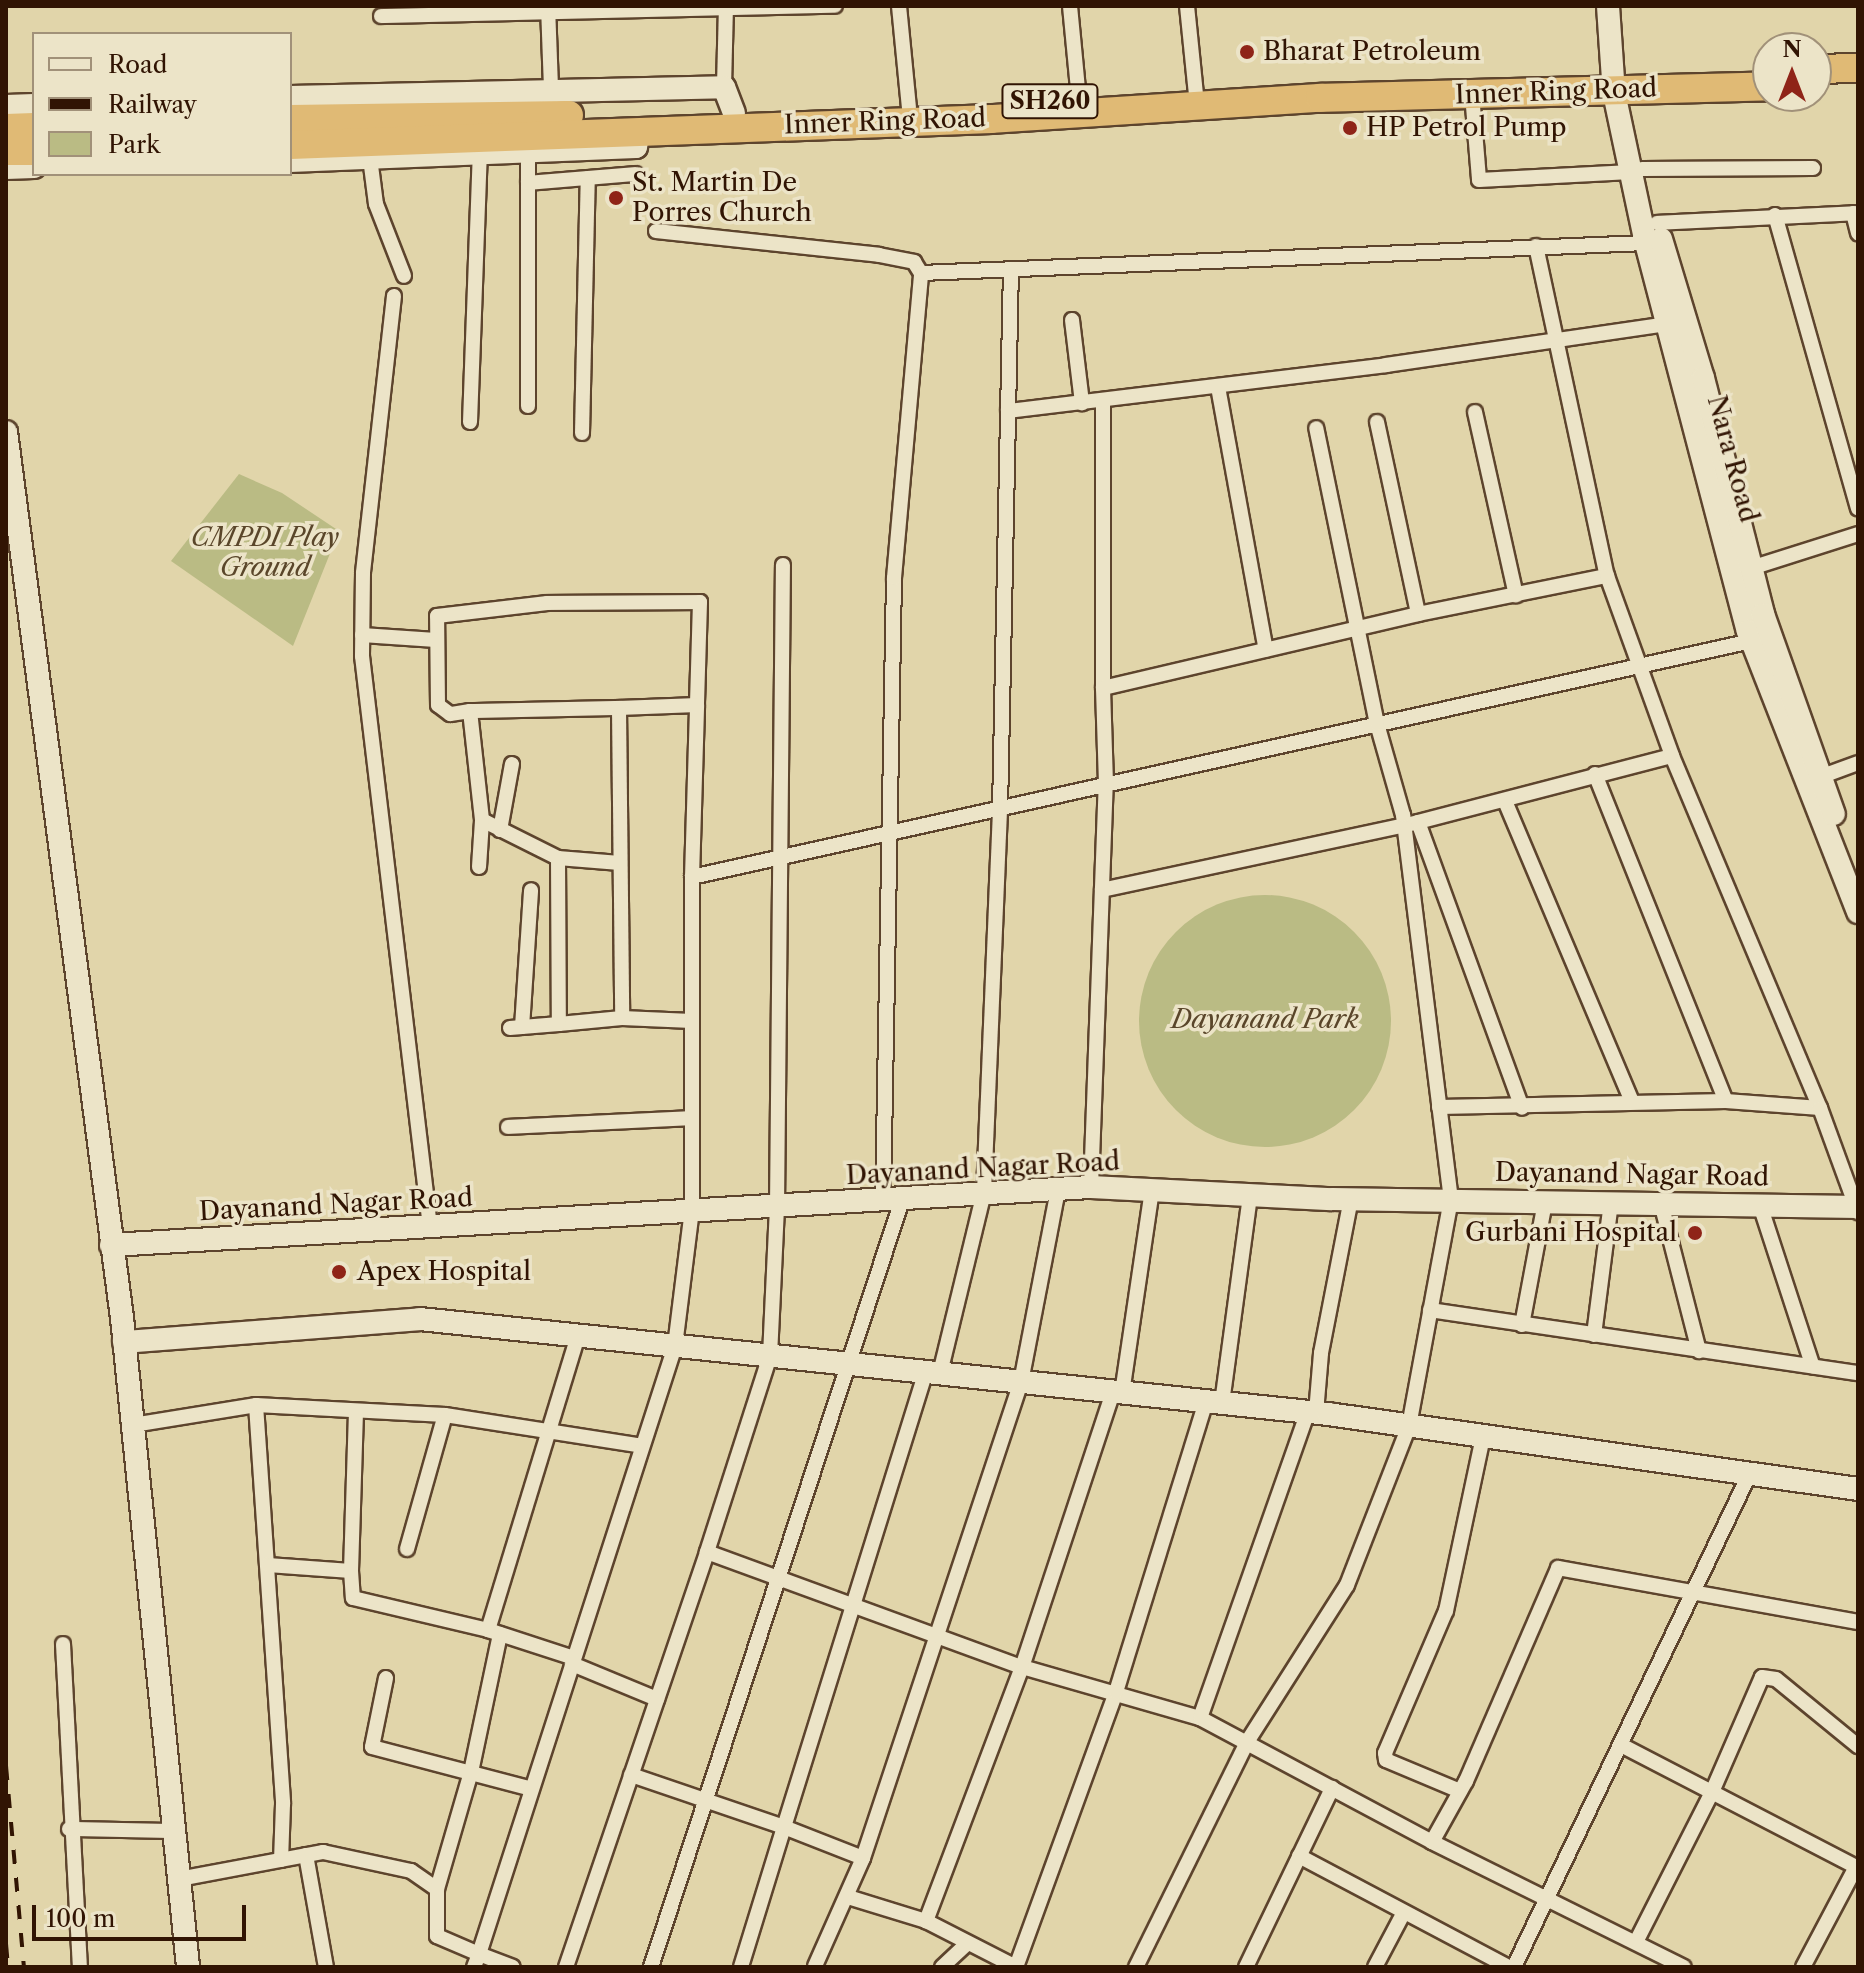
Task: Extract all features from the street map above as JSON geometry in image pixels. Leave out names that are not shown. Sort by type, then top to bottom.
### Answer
[{"type":"highway","points":[[1832,69],[1858,68]]},
{"type":"highway","name":"Inner Ring Road","points":[[292,120],[333,131],[638,138],[1320,98],[1472,94],[1752,72]]},
{"type":"highway","name":"Inner Ring Road","points":[[292,144],[333,131],[729,100],[909,108],[1196,94],[1621,84],[1752,86]]},
{"type":"highway","points":[[1832,85],[1858,85]]},
{"type":"highway","points":[[6,128],[32,127]]},
{"type":"highway","points":[[6,151],[32,151]]},
{"type":"street","points":[[381,16],[548,9],[835,6]]},
{"type":"street","points":[[899,6],[909,108]]},
{"type":"street","points":[[1070,6],[1079,100]]},
{"type":"street","points":[[1187,6],[1196,94]]},
{"type":"street","name":"Nara Road","points":[[1608,6],[1636,171],[1652,233],[1751,568],[1820,777],[1858,873]]},
{"type":"street","name":"Nara Road","points":[[1620,6],[1621,84]]},
{"type":"street","points":[[292,97],[551,89],[729,100],[726,8]]},
{"type":"street","points":[[548,9],[551,89]]},
{"type":"street","points":[[1472,94],[1479,180],[1636,171],[1813,168]]},
{"type":"street","points":[[6,106],[32,105]]},
{"type":"street","points":[[292,161],[528,153],[638,138],[636,178],[528,183]]},
{"type":"street","points":[[528,153],[528,406]]},
{"type":"street","points":[[470,422],[480,155]]},
{"type":"street","points":[[370,158],[376,204],[404,276]]},
{"type":"street","points":[[6,168],[32,167]]},
{"type":"street","points":[[582,433],[588,178]]},
{"type":"street","points":[[921,273],[1536,246],[1775,215],[1855,213],[1858,233]]},
{"type":"street","points":[[1775,215],[1858,509]]},
{"type":"street","points":[[651,1967],[846,1365],[892,1201],[890,834],[894,578],[921,273],[914,262],[879,255],[656,231]]},
{"type":"street","name":"Nara Road","points":[[1652,233],[1668,324],[1751,641],[1858,912]]},
{"type":"street","points":[[1536,246],[1607,576],[1672,756],[1820,1108],[1857,1209]]},
{"type":"street","points":[[741,1967],[855,1606],[933,1373],[984,1192],[1000,810],[1011,269]]},
{"type":"street","points":[[394,296],[363,573],[362,635],[430,1227]]},
{"type":"street","points":[[1072,320],[1082,403]]},
{"type":"street","points":[[1008,411],[1218,387],[1668,324]]},
{"type":"street","points":[[1218,387],[1266,650]]},
{"type":"street","points":[[1091,1187],[1106,784],[1103,400]]},
{"type":"street","points":[[1475,412],[1516,595]]},
{"type":"street","points":[[1377,422],[1418,614]]},
{"type":"street","points":[[1316,428],[1377,724],[1411,824],[1522,1108]]},
{"type":"street","points":[[6,432],[124,1342],[188,1967]]},
{"type":"street","points":[[1751,568],[1856,540]]},
{"type":"street","points":[[566,1967],[770,1356],[777,1208],[783,565]]},
{"type":"street","points":[[1103,688],[1418,614],[1607,576]]},
{"type":"street","points":[[476,1960],[675,1346],[691,1213],[692,877],[700,602],[547,603],[441,612],[425,639],[438,705],[450,714],[697,705]]},
{"type":"street","points":[[362,635],[425,639]]},
{"type":"street","points":[[692,877],[1000,810],[1637,663],[1751,641]]},
{"type":"street","points":[[619,708],[622,1018]]},
{"type":"street","points":[[470,711],[482,820],[479,867]]},
{"type":"street","points":[[1102,890],[1411,824],[1672,756]]},
{"type":"street","points":[[1820,777],[1858,763]]},
{"type":"street","points":[[500,830],[512,764]]},
{"type":"street","points":[[1595,774],[1726,1101]]},
{"type":"street","points":[[1505,801],[1632,1101]]},
{"type":"street","points":[[482,820],[558,858],[620,863]]},
{"type":"street","points":[[1136,1967],[1247,1742],[1347,1585],[1409,1426],[1451,1200],[1411,824]]},
{"type":"street","points":[[558,858],[559,1024]]},
{"type":"street","points":[[531,890],[516,1028],[622,1018],[692,1021]]},
{"type":"street","points":[[1439,1107],[1522,1108],[1632,1101],[1726,1101],[1820,1108]]},
{"type":"street","points":[[508,1127],[692,1118]]},
{"type":"street","name":"Dayanand Nagar Road","points":[[111,1245],[777,1208],[1091,1187],[1351,1199],[1857,1209]]},
{"type":"street","points":[[815,1966],[863,1858],[934,1635],[1021,1382],[1058,1189]]},
{"type":"street","points":[[926,1921],[1022,1667],[1118,1392],[1152,1190]]},
{"type":"street","points":[[848,1897],[926,1921],[968,1943],[988,1961],[1016,1967],[1116,1692],[1214,1402],[1250,1195]]},
{"type":"street","points":[[1200,1718],[1312,1412],[1351,1199]]},
{"type":"street","points":[[1522,1325],[1545,1202]]},
{"type":"street","points":[[1594,1335],[1611,1203]]},
{"type":"street","points":[[1661,1203],[1699,1351]]},
{"type":"street","points":[[1760,1205],[1813,1367]]},
{"type":"street","points":[[1430,1310],[1858,1373]]},
{"type":"street","points":[[124,1342],[420,1319],[1312,1412],[1858,1489]]},
{"type":"street","points":[[513,1967],[476,1960],[437,1936],[437,1889],[471,1772],[494,1632],[549,1428],[578,1335]]},
{"type":"street","points":[[133,1425],[256,1405],[445,1415],[549,1428],[642,1446]]},
{"type":"street","points":[[256,1405],[283,1804],[281,1860]]},
{"type":"street","points":[[356,1411],[351,1571],[353,1598],[494,1632],[573,1661],[657,1699]]},
{"type":"street","points":[[407,1549],[445,1415]]},
{"type":"street","points":[[1460,1791],[1386,1760],[1385,1753],[1446,1611],[1483,1437]]},
{"type":"street","points":[[1299,1856],[1511,1967],[1749,1475]]},
{"type":"street","points":[[707,1552],[1022,1667],[1200,1718],[1432,1842],[1548,1896],[1684,1967]]},
{"type":"street","points":[[268,1565],[351,1571]]},
{"type":"street","points":[[1432,1842],[1460,1791],[1554,1571],[1563,1568],[1858,1622]]},
{"type":"street","points":[[63,1644],[69,1829],[80,1967]]},
{"type":"street","points":[[1636,1942],[1712,1792],[1762,1677],[1776,1679],[1858,1746]]},
{"type":"street","points":[[386,1678],[372,1747],[532,1789]]},
{"type":"street","points":[[1621,1745],[1857,1867],[1803,1967]]},
{"type":"street","points":[[631,1775],[784,1827],[863,1858]]},
{"type":"street","points":[[1246,1967],[1332,1788]]},
{"type":"street","points":[[69,1829],[175,1831]]},
{"type":"street","points":[[179,1879],[323,1852],[411,1871],[437,1889]]},
{"type":"street","points":[[306,1855],[326,1967]]},
{"type":"street","points":[[1375,1967],[1404,1912]]},
{"type":"street","points":[[942,1967],[968,1943]]},
{"type":"green space","name":"CMPDI Play Ground","points":[[239,474],[282,493],[339,531],[293,646],[171,561]]},
{"type":"green space","name":"Dayanand Park","points":[[1253,895],[1277,895],[1313,904],[1335,916],[1354,932],[1370,951],[1382,973],[1389,996],[1389,1046],[1382,1069],[1370,1091],[1354,1110],[1335,1126],[1313,1138],[1277,1147],[1253,1147],[1217,1138],[1195,1126],[1168,1101],[1144,1058],[1139,1033],[1139,1009],[1148,973],[1160,951],[1185,924],[1228,900]]},
{"type":"railway","points":[[6,1766],[24,1967]]},
{"type":"railway","points":[[6,1944],[8,1967]]},
{"type":"place","name":"Bharat Petroleum","points":[[1247,52]]},
{"type":"place","name":"HP Petrol Pump","points":[[1350,128]]},
{"type":"place","name":"St. Martin De Porres Church","points":[[616,198]]},
{"type":"place","name":"Gurbani Hospital","points":[[1695,1233]]},
{"type":"place","name":"Apex Hospital","points":[[339,1272]]}]
